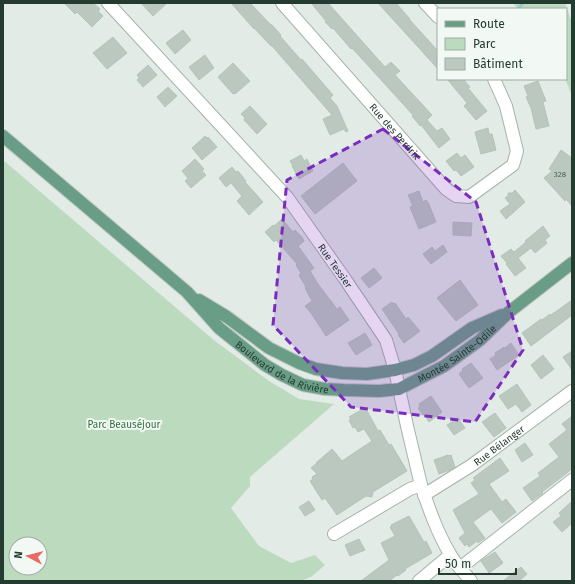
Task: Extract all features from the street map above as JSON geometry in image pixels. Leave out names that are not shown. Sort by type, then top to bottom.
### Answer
[{"type":"main road","name":"Boulevard de la Rivière","points":[[3,136],[187,292],[219,328],[265,365],[303,385],[325,389],[379,391],[399,389]]},
{"type":"main road","name":"Montée Sainte-Odile","points":[[399,389],[444,366],[480,340],[509,312],[572,263]]},
{"type":"main road","name":"Boulevard de la Rivière","points":[[187,292],[227,317],[270,348],[298,363],[316,369],[342,374],[367,374],[395,370]]},
{"type":"main road","name":"Montée Sainte-Odile","points":[[395,370],[414,365],[432,356],[472,328],[509,312]]},
{"type":"street","name":"Rue Tessier","points":[[108,3],[287,197],[386,340],[395,370],[422,490],[436,526],[450,555],[471,581]]},
{"type":"street","name":"Rue des Perdrix","points":[[282,3],[446,189],[456,196],[470,197],[513,166],[517,152],[506,106],[494,80]]},
{"type":"street","points":[[425,3],[437,16]]},
{"type":"street","name":"Rue Bélanger","points":[[334,534],[410,489],[422,490],[472,465],[572,391]]},
{"type":"street","points":[[460,568],[572,480]]},
{"type":"street","points":[[419,581],[450,555]]},
{"type":"highlighted area","points":[[383,129],[476,202],[523,350],[475,422],[351,407],[273,325],[287,180]]},
{"type":"green space","points":[[513,3],[565,3],[567,8],[517,8]]},
{"type":"green space","points":[[567,8],[572,22],[572,95],[565,80],[567,80]]},
{"type":"green space","name":"Parc Beauséjour","points":[[3,160],[215,341],[269,381],[299,399],[334,404],[250,477],[250,486],[231,508],[259,546],[291,563],[315,555],[325,565],[311,577],[300,581],[3,581]]},
{"type":"building","points":[[64,3],[93,3],[100,9],[98,11],[103,16],[92,27],[77,12],[75,14]]},
{"type":"building","points":[[141,3],[167,3],[153,16]]},
{"type":"building","points":[[231,3],[250,3],[272,25],[333,95],[330,98],[337,106],[348,131],[346,132],[344,129],[330,135],[323,119],[332,115],[272,46],[254,29]]},
{"type":"building","points":[[311,3],[328,3],[385,67],[391,62],[400,71],[395,75],[432,115],[427,120],[437,131],[442,128],[450,139],[439,148],[412,116],[413,115],[352,48],[351,49],[333,28],[332,29],[325,22],[326,21]]},
{"type":"building","points":[[378,3],[396,3],[437,50],[437,68]]},
{"type":"building","points":[[183,30],[191,40],[175,54],[166,43]]},
{"type":"building","points":[[113,37],[127,53],[107,69],[93,53]]},
{"type":"building","points":[[205,55],[214,68],[199,80],[189,67]]},
{"type":"building","points":[[233,63],[250,81],[235,94],[233,94],[218,77]]},
{"type":"building","points":[[148,65],[157,75],[143,87],[137,80],[139,78],[137,75]]},
{"type":"building","points":[[448,80],[464,80],[470,87],[468,88],[487,111],[476,120],[464,106],[467,103]]},
{"type":"building","points":[[538,81],[546,101],[543,102],[549,126],[536,129],[524,86]]},
{"type":"building","points":[[168,87],[177,96],[165,107],[157,97]]},
{"type":"building","points":[[250,106],[267,124],[257,134],[244,120],[245,118],[241,114]]},
{"type":"building","points":[[488,128],[489,134],[492,134],[496,150],[481,154],[475,132]]},
{"type":"building","points":[[205,136],[207,138],[208,137],[217,147],[202,160],[192,148]]},
{"type":"building","points":[[561,150],[572,158],[572,206],[566,199],[565,201],[544,178],[552,171],[549,169]]},
{"type":"building","points":[[457,153],[461,158],[465,155],[474,167],[461,176],[456,170],[454,171],[446,161]]},
{"type":"building","points":[[301,155],[304,161],[307,159],[313,171],[299,179],[290,161]]},
{"type":"building","points":[[195,159],[204,169],[202,171],[206,175],[191,188],[185,181],[188,178],[182,171]]},
{"type":"building","points":[[343,163],[357,181],[315,214],[301,196]]},
{"type":"building","points":[[232,167],[236,172],[238,171],[246,181],[245,182],[263,202],[249,215],[237,201],[242,196],[231,183],[226,187],[219,178]]},
{"type":"building","points":[[515,190],[525,202],[506,219],[500,211],[510,204],[505,198],[508,196],[508,193],[512,193]]},
{"type":"building","points":[[419,191],[423,202],[426,200],[428,202],[436,222],[419,229],[410,207],[413,206],[408,195]]},
{"type":"building","points":[[282,219],[293,232],[295,230],[302,237],[304,241],[298,246],[314,268],[310,271],[337,309],[340,307],[349,320],[326,336],[305,306],[312,301],[299,275],[301,273],[296,265],[297,264],[276,240],[274,242],[265,232]]},
{"type":"building","points":[[453,222],[472,223],[471,236],[453,235]]},
{"type":"building","points":[[543,226],[550,236],[545,240],[547,243],[535,253],[531,248],[518,258],[526,268],[515,276],[501,256],[511,249],[514,252]]},
{"type":"building","points":[[443,245],[447,252],[431,264],[423,254],[432,247],[435,251]]},
{"type":"building","points":[[374,268],[382,278],[369,288],[361,278]]},
{"type":"building","points":[[460,280],[478,305],[456,321],[437,298]]},
{"type":"building","points":[[572,300],[572,315],[531,346],[522,333],[541,319],[542,320],[550,314],[551,315]]},
{"type":"building","points":[[392,302],[394,304],[395,303],[406,319],[408,317],[420,331],[404,343],[382,309]]},
{"type":"building","points":[[365,333],[372,345],[356,355],[348,343]]},
{"type":"building","points":[[511,343],[519,355],[497,370],[490,359],[496,355],[495,353]]},
{"type":"building","points":[[572,351],[572,370],[563,357]]},
{"type":"building","points":[[543,355],[554,369],[541,379],[531,365]]},
{"type":"building","points":[[471,363],[483,378],[469,388],[459,374],[463,370],[462,369]]},
{"type":"building","points":[[517,384],[531,405],[522,412],[516,404],[508,409],[499,396]]},
{"type":"building","points":[[431,396],[442,412],[429,422],[418,408],[420,407],[419,404]]},
{"type":"building","points":[[363,409],[366,409],[378,431],[380,430],[389,445],[391,444],[407,471],[373,492],[372,497],[366,496],[337,515],[325,498],[322,500],[310,481],[313,479],[312,477],[317,474],[311,468],[332,449],[342,461],[372,441],[364,429],[358,432],[355,427],[353,428],[349,420],[351,419],[349,417]]},
{"type":"building","points":[[495,413],[506,428],[494,437],[482,422]]},
{"type":"building","points":[[572,416],[572,469],[532,501],[523,488],[540,476],[538,473],[559,457],[549,444],[567,430],[562,424]]},
{"type":"building","points":[[458,418],[465,428],[454,435],[447,425]]},
{"type":"building","points":[[525,443],[533,455],[522,462],[515,450]]},
{"type":"building","points":[[451,455],[455,467],[439,474],[434,460]]},
{"type":"building","points":[[500,458],[509,471],[489,484],[502,502],[506,499],[516,512],[502,523],[491,509],[473,522],[485,538],[478,543],[477,541],[469,547],[467,544],[465,546],[459,538],[465,533],[453,510],[479,494],[471,483],[475,480],[473,478]]},
{"type":"building","points":[[309,501],[315,510],[305,516],[299,507]]},
{"type":"building","points":[[572,501],[572,523],[562,532],[553,522],[561,516],[559,513]]},
{"type":"building","points":[[409,516],[424,542],[426,541],[432,553],[405,569],[406,570],[389,581],[361,581],[389,560],[381,543],[395,536],[390,527],[392,526],[391,525]]},
{"type":"building","points":[[359,539],[365,550],[350,556],[345,545]]},
{"type":"building","points":[[495,552],[503,563],[489,573],[481,561]]},
{"type":"building","points":[[521,567],[527,574],[519,581],[503,581]]},
{"type":"waterway","points":[[519,8],[523,3]]}]
